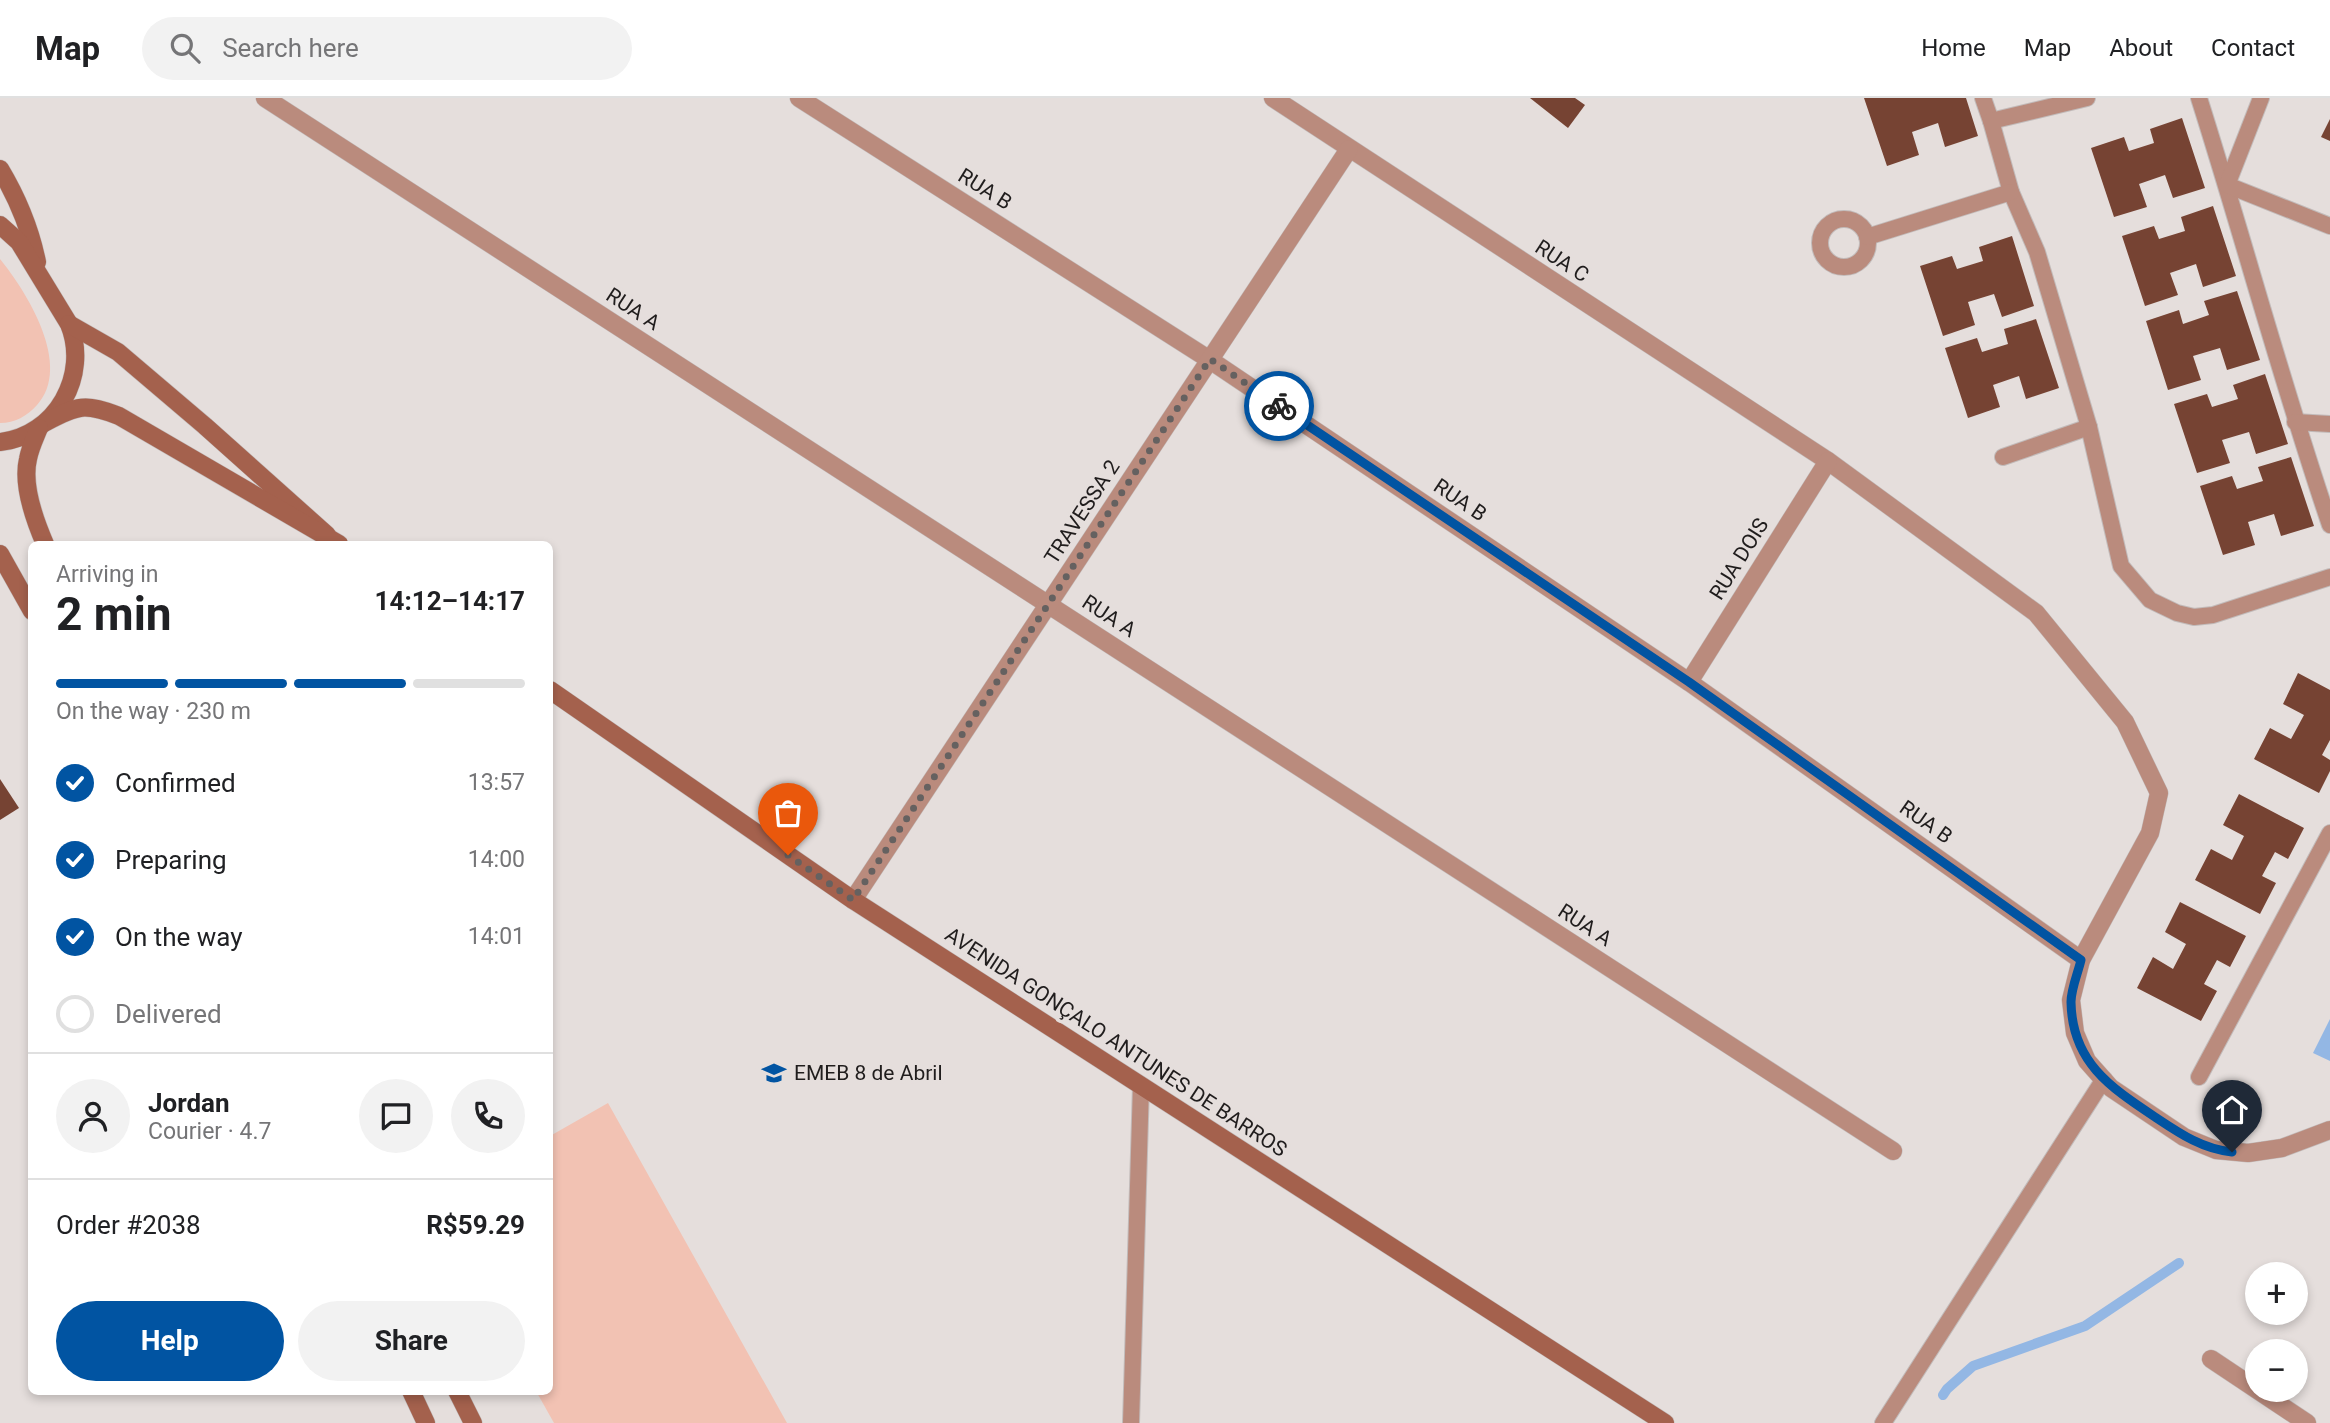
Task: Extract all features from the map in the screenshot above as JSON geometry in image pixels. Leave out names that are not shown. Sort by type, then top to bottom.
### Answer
[{"type":"main road","points":[[0,169],[31,234],[40,276]]},
{"type":"main road","points":[[0,225],[19,242],[69,324],[75,350],[73,377],[63,401],[42,425],[27,462],[30,498],[43,541]]},
{"type":"main road","points":[[69,324],[118,352],[333,540]]},
{"type":"main road","points":[[0,442],[15,439],[68,410],[90,406],[119,416],[333,540]]},
{"type":"main road","points":[[0,554],[28,604]]},
{"type":"main road","name":"AVENIDA GONÇALO ANTUNES DE BARROS","points":[[553,692],[853,900],[1665,1423]]},
{"type":"main road","points":[[413,1395],[426,1423]]},
{"type":"main road","points":[[459,1395],[473,1423]]},
{"type":"street","name":"RUA A","points":[[265,98],[1893,1151]]},
{"type":"street","name":"RUA B","points":[[799,98],[1210,359],[1689,682],[2081,960]]},
{"type":"street","name":"RUA C","points":[[1273,98],[1828,461],[2036,613],[2125,722],[2159,793],[2150,832],[2081,960],[2071,1000],[2075,1033],[2087,1061],[2111,1088],[2184,1137],[2216,1150],[2248,1153],[2283,1148],[2330,1130]]},
{"type":"street","name":"TRAVESSA 2","points":[[853,900],[1349,149]]},
{"type":"street","name":"RUA DOIS","points":[[1689,682],[1828,461]]},
{"type":"street","points":[[2211,1360],[2307,1423]]},
{"type":"lane","points":[[1983,98],[2011,192],[2037,252],[2089,427],[2121,566],[2150,600],[2177,613],[2194,617],[2213,615],[2330,577]]},
{"type":"lane","points":[[1991,121],[2087,98]]},
{"type":"lane","points":[[2199,98],[2227,185],[2295,422],[2330,524]]},
{"type":"lane","points":[[2227,185],[2261,98]]},
{"type":"lane","points":[[2227,185],[2330,226]]},
{"type":"lane","points":[[1867,237],[2011,192]]},
{"type":"lane","points":[[2295,422],[2330,424]]},
{"type":"lane","points":[[2003,457],[2089,427]]},
{"type":"lane","points":[[2199,1077],[2330,833]]},
{"type":"lane","points":[[1883,1423],[2104,1079]]},
{"type":"lane","points":[[1131,1423],[1141,1084]]},
{"type":"shaded area","points":[[0,259],[33,309],[48,350],[50,370],[47,389],[37,405],[20,418],[0,423]]},
{"type":"shaded area","points":[[608,1103],[787,1423],[554,1423],[538,1395],[553,1395],[553,1134]]},
{"type":"water","points":[[2330,1019],[2330,1061],[2313,1053]]},
{"type":"building","points":[[1530,98],[1575,98],[1585,105],[1568,128]]},
{"type":"building","points":[[1864,98],[1966,98],[1978,136],[1945,147],[1938,123],[1912,132],[1919,155],[1887,166]]},
{"type":"building","points":[[2182,118],[2205,188],[2173,198],[2165,175],[2139,184],[2147,207],[2114,217],[2091,148],[2124,137],[2129,151],[2154,143],[2150,129]]},
{"type":"building","points":[[2330,119],[2330,141],[2321,137]]},
{"type":"building","points":[[2213,206],[2236,276],[2203,287],[2196,264],[2170,273],[2178,295],[2145,306],[2122,236],[2154,226],[2159,239],[2185,231],[2181,217]]},
{"type":"building","points":[[2012,236],[2034,306],[2002,317],[1994,294],[1968,302],[1975,325],[1943,336],[1920,266],[1952,256],[1957,269],[1983,261],[1979,247]]},
{"type":"building","points":[[2237,291],[2260,360],[2227,370],[2220,348],[2193,356],[2201,380],[2168,390],[2146,321],[2179,310],[2183,324],[2209,315],[2204,301]]},
{"type":"building","points":[[2036,319],[2059,388],[2026,399],[2019,376],[1993,385],[2000,407],[1968,418],[1945,348],[1977,338],[1982,352],[2008,344],[2004,329]]},
{"type":"building","points":[[2265,374],[2288,444],[2256,454],[2249,432],[2222,440],[2230,463],[2197,473],[2174,404],[2207,394],[2212,407],[2238,399],[2233,385]]},
{"type":"building","points":[[2291,457],[2314,526],[2281,536],[2274,514],[2248,522],[2255,545],[2223,555],[2200,486],[2232,476],[2237,489],[2263,481],[2258,467]]},
{"type":"building","points":[[2298,673],[2330,690],[2330,740],[2322,755],[2330,760],[2330,771],[2319,793],[2254,759],[2270,728],[2291,739],[2304,715],[2283,704]]},
{"type":"building","points":[[0,779],[19,808],[0,820]]},
{"type":"building","points":[[2239,794],[2304,828],[2288,859],[2275,852],[2262,876],[2276,883],[2260,914],[2195,880],[2211,849],[2232,860],[2244,836],[2223,825]]},
{"type":"building","points":[[2180,902],[2246,936],[2230,967],[2217,960],[2204,984],[2217,991],[2201,1021],[2137,988],[2153,957],[2173,969],[2186,944],[2165,932]]},
{"type":"waterway","points":[[1943,1395],[1973,1366],[2085,1326],[2179,1263]]},
{"type":"way so far","points":[[788,855],[853,900],[1210,359],[1279,406]]},
{"type":"place","name":"EMEB 8 de Abril","points":[[774,1073]]},
{"type":"route","points":[[1279,406],[1689,682],[2081,960],[2071,1000],[2075,1033],[2087,1061],[2111,1088],[2184,1137],[2216,1150],[2232,1152]]}]
